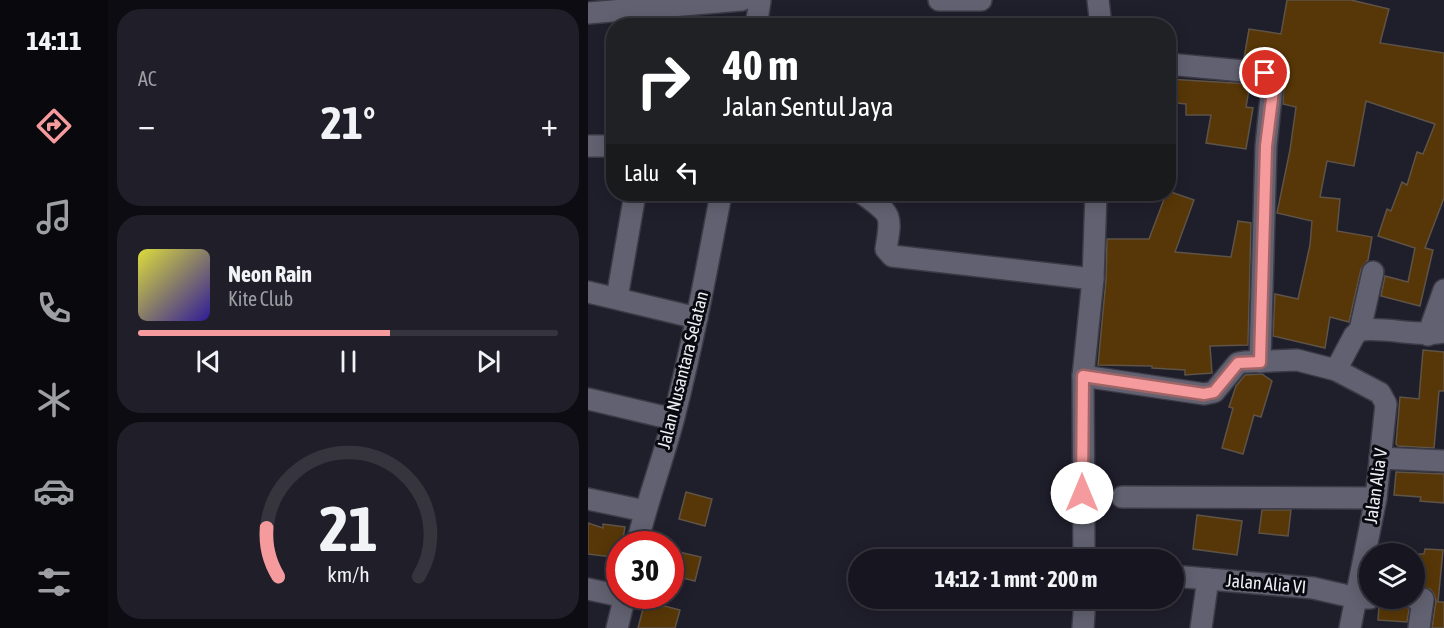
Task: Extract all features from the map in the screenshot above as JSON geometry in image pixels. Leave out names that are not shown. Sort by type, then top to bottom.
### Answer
[{"type":"street","points":[[588,13],[756,0],[756,18]]},
{"type":"street","points":[[939,0],[981,0]]},
{"type":"street","points":[[1098,0],[1100,18]]},
{"type":"street","points":[[1176,65],[1265,73],[1274,78],[1266,146],[1260,362]]},
{"type":"street","points":[[588,146],[606,146]]},
{"type":"street","points":[[617,298],[634,201]]},
{"type":"street","name":"Jalan Nusantara Selatan","points":[[640,531],[673,419],[697,318],[720,201]]},
{"type":"street","points":[[873,201],[888,215],[890,223],[886,249],[892,256],[1093,279]]},
{"type":"street","points":[[1084,549],[1083,376],[1093,279],[1096,201]]},
{"type":"street","points":[[1336,370],[1354,336],[1360,330],[1373,272]]},
{"type":"street","points":[[1360,330],[1375,328],[1436,334],[1444,290]]},
{"type":"street","points":[[588,292],[697,318]]},
{"type":"street","name":"Jalan Alia V","points":[[1083,376],[1204,394],[1214,392],[1238,363],[1297,360],[1336,370],[1380,393],[1386,404],[1370,543]]},
{"type":"street","points":[[588,399],[673,419]]},
{"type":"street","points":[[1380,458],[1444,460]]},
{"type":"street","points":[[1122,497],[1376,498]]},
{"type":"street","points":[[588,499],[645,511]]},
{"type":"street","name":"Jalan Alia VI","points":[[1184,577],[1313,588],[1359,597]]},
{"type":"street","points":[[1201,628],[1208,579]]},
{"type":"street","points":[[588,589],[606,592]]},
{"type":"street","name":"Jalan Alia V","points":[[1350,628],[1359,607]]},
{"type":"street","points":[[617,628],[622,609]]},
{"type":"street","points":[[1083,628],[1084,609]]},
{"type":"street","points":[[1419,628],[1422,609]]},
{"type":"building","points":[[1287,0],[1351,0],[1389,9],[1380,43],[1444,53],[1444,198],[1425,248],[1433,250],[1420,306],[1381,296],[1385,276],[1408,282],[1415,248],[1378,236],[1387,209],[1391,211],[1402,182],[1407,185],[1417,152],[1423,154],[1435,124],[1366,101],[1354,166],[1327,161],[1320,197],[1340,199],[1337,231],[1372,237],[1368,260],[1361,269],[1349,322],[1330,317],[1325,348],[1273,336],[1275,294],[1298,299],[1310,245],[1312,221],[1277,213],[1296,107],[1283,104],[1285,67],[1266,60],[1244,58],[1249,29],[1281,34]]},
{"type":"building","points":[[1176,79],[1250,84],[1246,107],[1253,108],[1246,149],[1206,143],[1211,115],[1186,115],[1186,104],[1176,103]]},
{"type":"building","points":[[1176,194],[1194,200],[1175,252],[1231,257],[1238,221],[1251,223],[1248,345],[1210,346],[1212,373],[1185,375],[1185,370],[1152,368],[1152,366],[1098,365],[1106,280],[1107,239],[1149,239],[1163,201],[1176,201]]},
{"type":"building","points":[[1423,350],[1444,352],[1444,391],[1439,391],[1434,448],[1398,446],[1396,444],[1400,397],[1419,399]]},
{"type":"building","points":[[1262,374],[1272,381],[1261,417],[1254,415],[1243,454],[1222,448],[1233,408],[1229,407],[1236,386],[1245,375]]},
{"type":"building","points":[[1396,472],[1444,474],[1444,503],[1420,501],[1421,497],[1394,495]]},
{"type":"building","points":[[686,492],[712,499],[705,526],[679,519]]},
{"type":"building","points":[[1262,510],[1291,510],[1288,536],[1259,533]]},
{"type":"building","points":[[1197,515],[1242,521],[1237,555],[1193,549]]},
{"type":"building","points":[[588,523],[603,528],[603,524],[625,527],[624,531],[606,531],[606,556],[588,554]]},
{"type":"building","points":[[1425,549],[1443,550],[1438,602],[1444,602],[1444,628],[1432,628],[1436,601],[1430,589],[1425,588]]},
{"type":"building","points":[[684,553],[701,557],[695,581],[684,578]]},
{"type":"building","points":[[643,609],[680,610],[675,628],[638,628]]},
{"type":"building","points":[[1379,609],[1409,609],[1407,622],[1378,620]]},
{"type":"route","points":[[1082,493],[1083,376],[1204,394],[1214,392],[1238,363],[1260,362],[1266,146],[1274,83],[1274,78],[1265,73]]}]
